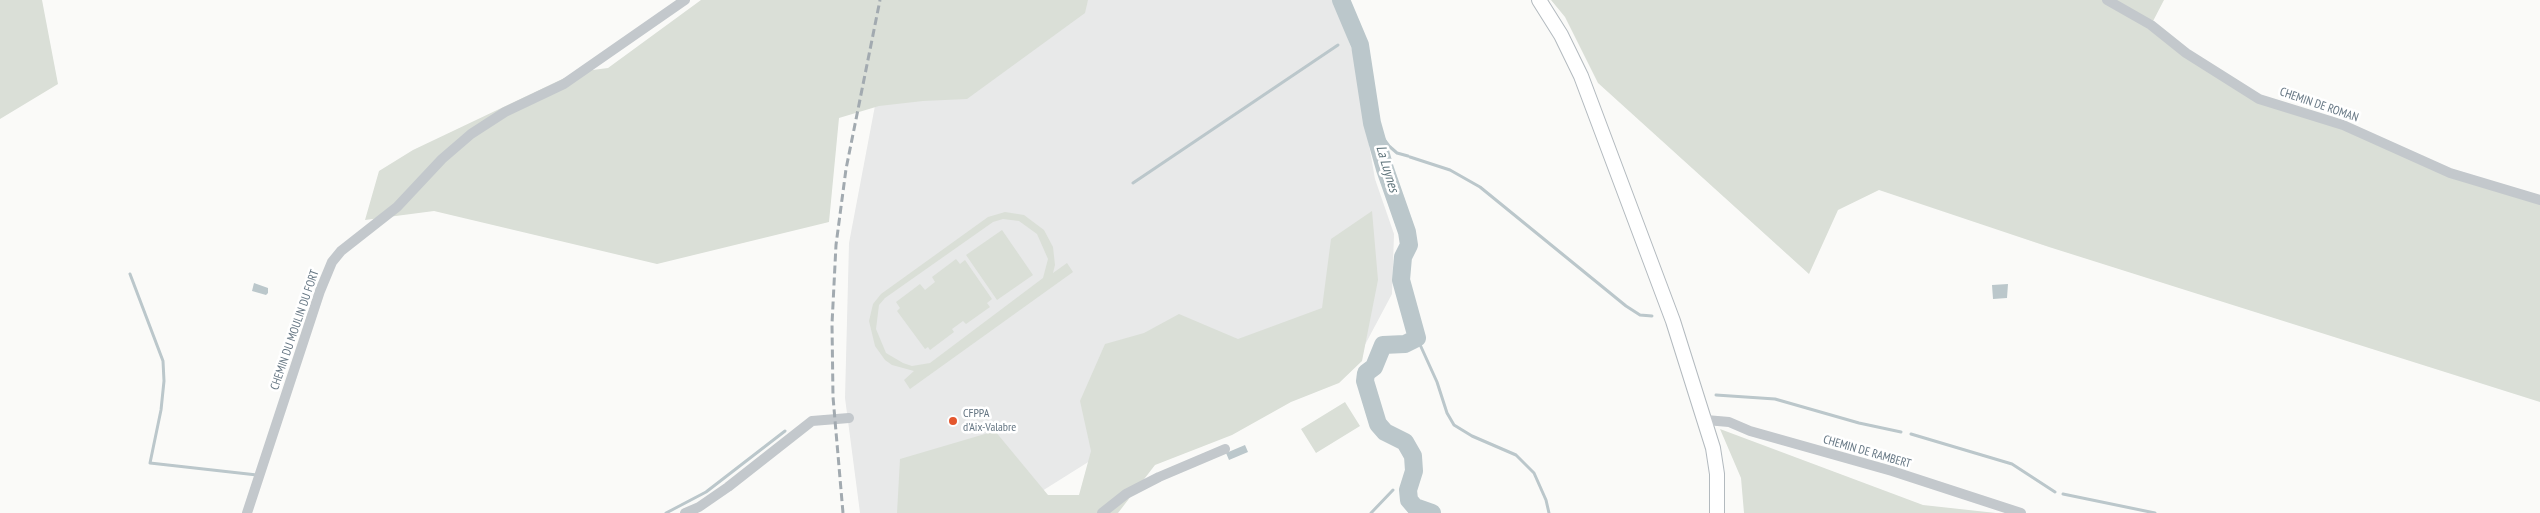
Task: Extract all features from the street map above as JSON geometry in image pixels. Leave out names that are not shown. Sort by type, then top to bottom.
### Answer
[{"type":"main road","points":[[1539,0],[1561,35],[1581,76],[1673,321],[1706,420],[1717,474],[1716,513]]},
{"type":"street","name":"CHEMIN DU MOULIN DU FORT","points":[[247,513],[320,290],[332,262],[341,251],[386,216],[449,152],[471,134],[506,112],[577,75],[685,0]]},
{"type":"street","name":"CHEMIN DE ROMAN","points":[[2107,0],[2151,25],[2186,53],[2259,99],[2343,125],[2450,173],[2540,200]]},
{"type":"street","points":[[685,513],[699,507],[728,487],[812,421],[849,418]]},
{"type":"street","name":"CHEMIN DE RAMBERT","points":[[1706,420],[1729,422],[1750,431],[1892,471],[2021,513]]},
{"type":"street","points":[[1102,513],[1126,494],[1159,477],[1225,449]]},
{"type":"shaded area","points":[[0,0],[42,0],[58,84],[0,119]]},
{"type":"shaded area","points":[[701,0],[1088,0],[1085,13],[967,99],[879,106],[839,118],[829,222],[657,264],[434,211],[365,220],[379,171],[413,150],[577,72],[608,68]]},
{"type":"shaded area","points":[[895,0],[1334,0],[1353,53],[1375,179],[1394,234],[1392,294],[1359,356],[1195,395],[1007,513],[860,513],[845,398],[849,243]]},
{"type":"shaded area","points":[[1551,0],[2164,0],[2151,25],[2242,89],[2343,125],[2410,156],[2540,200],[2540,402],[2049,247],[1879,190],[1838,210],[1809,274],[1598,83],[1565,17]]},
{"type":"shaded area","points":[[1372,211],[1378,280],[1362,361],[1339,383],[1291,402],[1232,435],[1155,465],[1118,513],[897,513],[900,459],[995,431],[1048,495],[1079,495],[1091,451],[1080,401],[1105,344],[1144,333],[1179,314],[1238,339],[1322,308],[1331,239]]},
{"type":"shaded area","points":[[1005,212],[1024,215],[1044,230],[1053,247],[1055,265],[1053,273],[1067,263],[1073,272],[910,389],[904,380],[914,371],[892,365],[885,360],[875,346],[869,321],[873,304],[881,294],[988,217]],"holes":[[[1003,219],[1019,221],[1037,234],[1048,259],[1043,278],[930,363],[912,366],[886,353],[876,329],[879,305],[885,298],[993,222]]]},
{"type":"shaded area","points":[[1002,230],[1033,275],[997,300],[966,255]]},
{"type":"shaded area","points":[[956,259],[960,264],[965,260],[992,299],[987,303],[990,307],[966,324],[963,321],[952,329],[954,332],[930,350],[928,347],[925,349],[897,311],[900,308],[896,302],[920,284],[925,290],[935,282],[932,277]]},
{"type":"shaded area","points":[[254,283],[268,288],[268,293],[266,295],[252,291]]},
{"type":"shaded area","points":[[2008,284],[2007,298],[1993,299],[1992,285]]},
{"type":"shaded area","points":[[1345,402],[1360,426],[1316,453],[1301,429]]},
{"type":"shaded area","points":[[1720,429],[1923,505],[1996,513],[1744,513],[1741,478]]},
{"type":"shaded area","points":[[1245,445],[1248,452],[1229,460],[1226,453]]},
{"type":"waterway","name":"La Luynes","points":[[1341,0],[1360,45],[1372,123],[1385,169],[1407,232],[1409,245],[1403,257],[1401,280],[1417,338],[1405,344],[1383,345],[1374,367],[1366,373],[1365,381],[1378,424],[1385,432],[1405,442],[1413,456],[1414,471],[1408,490],[1409,500],[1415,507],[1432,513]]},
{"type":"waterway","points":[[1133,183],[1338,45]]},
{"type":"waterway","points":[[1372,123],[1389,146],[1397,153],[1408,156]]},
{"type":"waterway","points":[[1410,157],[1450,170],[1480,187],[1626,306],[1640,315],[1652,316]]},
{"type":"waterway","points":[[130,274],[163,361],[164,381],[161,410],[150,463],[257,475]]},
{"type":"waterway","points":[[1417,338],[1437,382],[1447,413],[1454,425],[1472,436],[1516,455],[1534,473],[1546,500],[1549,513]]},
{"type":"waterway","points":[[1716,395],[1775,399],[1859,423],[1901,432]]},
{"type":"waterway","points":[[666,513],[706,492],[785,431]]},
{"type":"waterway","points":[[1911,434],[2012,464],[2055,492]]},
{"type":"waterway","points":[[1407,475],[1414,466]]},
{"type":"waterway","points":[[1371,513],[1393,490]]},
{"type":"waterway","points":[[2063,494],[2155,513]]},
{"type":"railway","points":[[843,513],[833,397],[832,324],[836,245],[846,169],[880,0]]},
{"type":"place","name":"CFPPA d'Aix-Valabre","points":[[953,421]]}]
